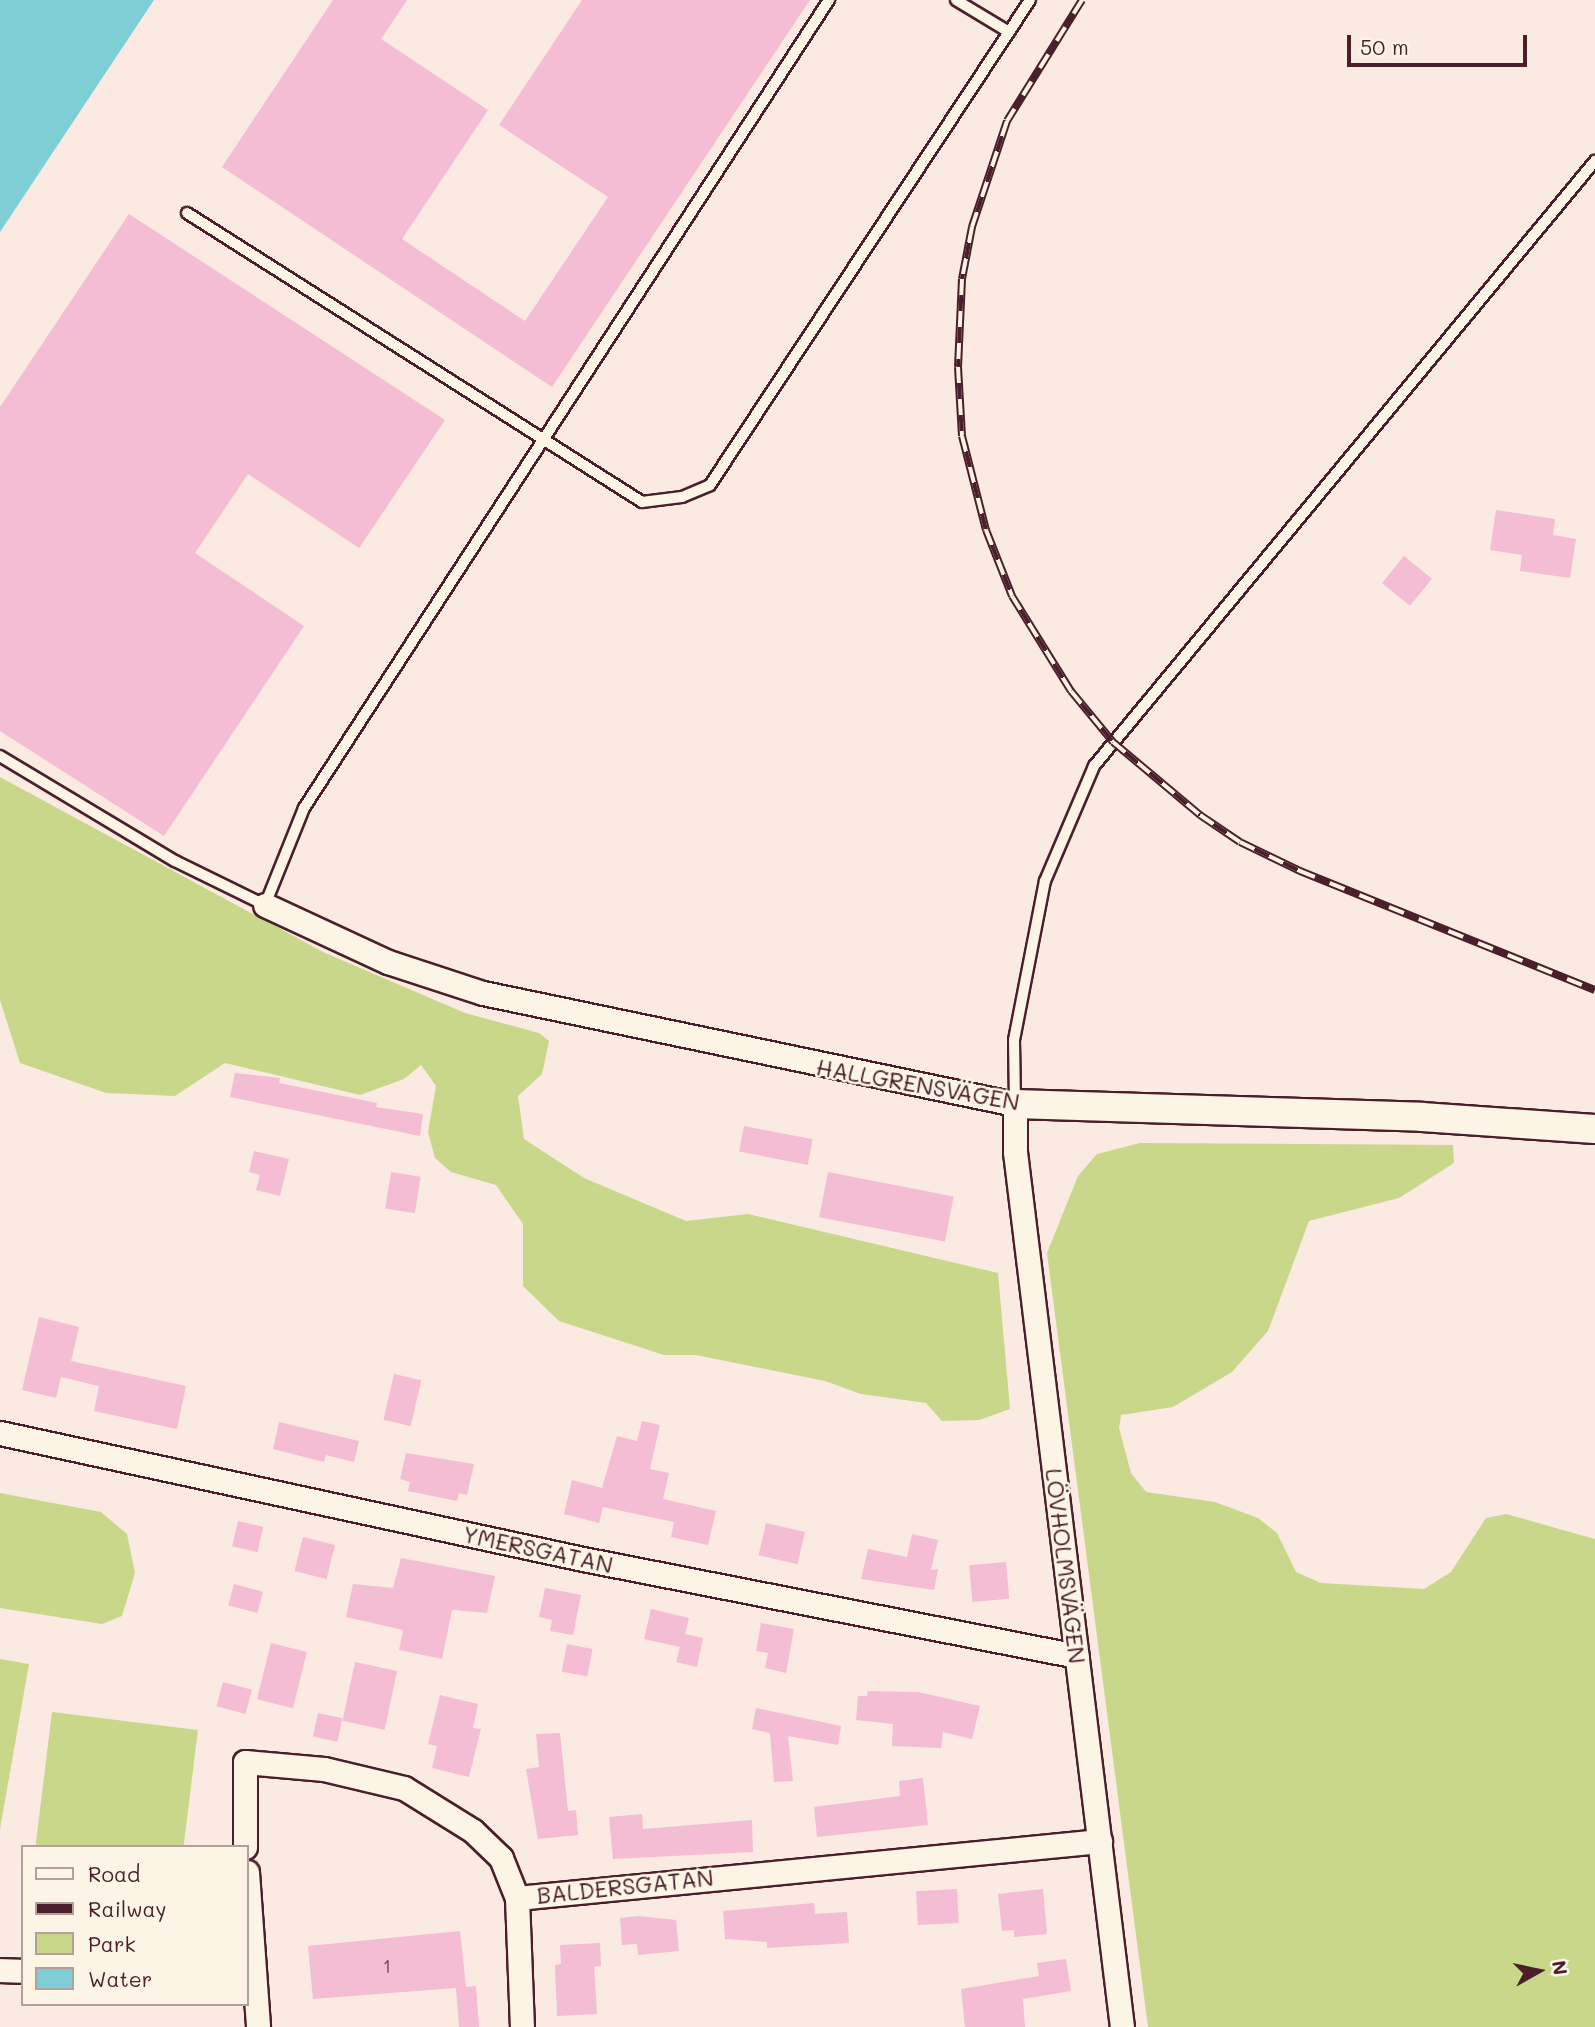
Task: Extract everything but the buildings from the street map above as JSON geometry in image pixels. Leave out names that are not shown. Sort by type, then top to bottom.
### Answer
[{"type":"street","name":"HALLGRENSVÄGEN","points":[[265,905],[388,962],[483,993],[1015,1104],[1422,1117],[1595,1129]]},
{"type":"street","name":"LÖVHOLMSVÄGEN","points":[[1015,1104],[1015,1152],[1122,2027]]},
{"type":"street","name":"YMERSGATAN","points":[[0,1433],[583,1559],[1077,1656]]},
{"type":"street","name":"BALDERSGATAN","points":[[245,1845],[245,1762],[324,1769],[404,1788],[472,1831],[501,1858],[517,1898],[1100,1841]]},
{"type":"street","points":[[517,1898],[522,2027]]},
{"type":"street","points":[[248,1901],[251,1987],[258,2027]]},
{"type":"street","points":[[0,1970],[21,1972]]},
{"type":"lane","points":[[0,756],[175,861],[265,905],[304,808],[547,439],[829,0]]},
{"type":"lane","points":[[956,0],[1009,32]]},
{"type":"lane","points":[[187,213],[547,439],[642,502],[682,497],[710,485],[1030,0]]},
{"type":"lane","points":[[1015,1104],[1014,1040],[1045,881],[1094,766],[1595,161]]},
{"type":"green space","points":[[0,777],[323,952],[465,1013],[539,1033],[549,1041],[542,1074],[518,1096],[524,1139],[584,1178],[686,1221],[748,1214],[998,1273],[1010,1409],[979,1420],[942,1421],[926,1403],[861,1394],[825,1381],[696,1355],[664,1355],[559,1321],[523,1286],[523,1224],[496,1185],[451,1172],[435,1158],[428,1132],[436,1086],[421,1065],[404,1079],[360,1095],[225,1063],[175,1096],[106,1093],[20,1063],[0,1000]]},
{"type":"green space","points":[[1140,1143],[1453,1145],[1454,1163],[1399,1198],[1309,1221],[1268,1331],[1232,1372],[1173,1407],[1121,1415],[1119,1428],[1131,1473],[1146,1492],[1215,1502],[1258,1518],[1277,1533],[1296,1572],[1321,1583],[1424,1589],[1451,1572],[1486,1518],[1506,1514],[1595,1539],[1595,2027],[1148,2027],[1047,1253],[1078,1176],[1097,1154]]},
{"type":"green space","points":[[0,1493],[101,1512],[127,1534],[135,1573],[122,1616],[102,1624],[0,1608]]},
{"type":"green space","points":[[0,1659],[29,1664],[0,1829]]},
{"type":"green space","points":[[52,1712],[198,1730],[184,1845],[36,1845]]},
{"type":"water","points":[[0,0],[154,0],[0,232]]},
{"type":"railway","points":[[1082,0],[1007,121],[972,227],[962,279],[958,367],[962,436],[986,530],[1012,596],[1071,691],[1113,742],[1200,815],[1240,842],[1300,871],[1595,990]]}]
